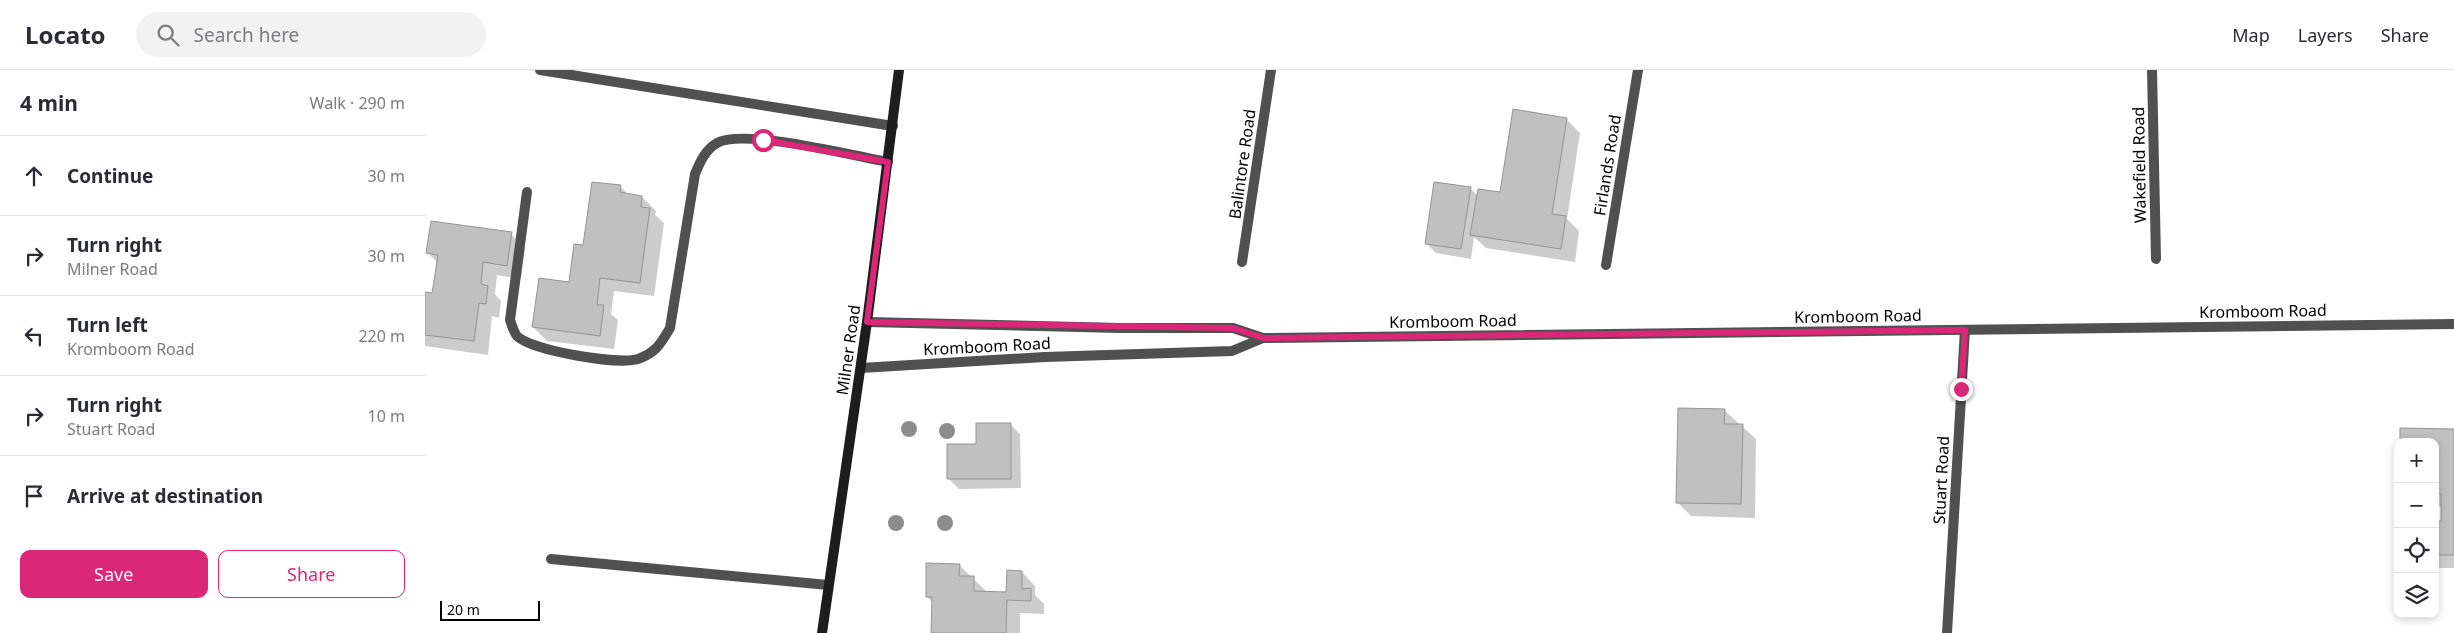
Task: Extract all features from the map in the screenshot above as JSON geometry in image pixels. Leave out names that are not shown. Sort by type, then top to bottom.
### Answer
[{"type":"main road","name":"Milner Road","points":[[822,633],[861,368],[899,70]]},
{"type":"street","points":[[540,70],[893,126]]},
{"type":"street","name":"Balintore Road","points":[[1242,262],[1271,70]]},
{"type":"street","name":"Firlands Road","points":[[1606,265],[1638,70]]},
{"type":"street","name":"Wakefield Road","points":[[2152,70],[2156,260]]},
{"type":"street","points":[[527,192],[510,320],[516,336],[534,346],[614,361],[638,359],[659,348],[670,328],[695,174],[703,156],[717,143],[733,139],[763,140],[888,162]]},
{"type":"street","name":"Kromboom Road","points":[[867,322],[1101,328],[1233,328],[1263,338],[2454,324]]},
{"type":"street","name":"Stuart Road","points":[[1947,633],[1965,330]]},
{"type":"street","name":"Kromboom Road","points":[[861,368],[1045,357],[1233,351],[1263,338]]},
{"type":"street","points":[[551,560],[828,585]]},
{"type":"building","points":[[1513,109],[1567,118],[1552,214],[1566,216],[1561,249],[1470,235],[1478,189],[1500,192]]},
{"type":"building","points":[[592,182],[621,185],[620,192],[642,196],[641,207],[650,208],[640,283],[600,278],[597,305],[604,305],[600,336],[532,327],[539,278],[569,282],[574,244],[583,245]]},
{"type":"building","points":[[1434,182],[1471,187],[1461,249],[1425,244]]},
{"type":"building","points":[[431,221],[512,232],[507,266],[483,262],[481,284],[488,286],[486,304],[479,303],[474,341],[425,335],[425,292],[432,293],[438,255],[426,253]]},
{"type":"building","points":[[1678,408],[1725,409],[1724,424],[1743,424],[1741,504],[1676,503]]},
{"type":"building","points":[[976,423],[1011,423],[1011,479],[947,479],[947,444],[976,444]]},
{"type":"building","points":[[2400,428],[2454,429],[2454,555],[2439,555],[2441,494],[2439,494],[2439,438],[2400,438]]},
{"type":"building","points":[[926,563],[960,564],[959,576],[974,576],[974,591],[1006,592],[1007,570],[1022,571],[1022,589],[1031,588],[1031,601],[1007,600],[1006,633],[931,633],[932,597],[926,597]]},
{"type":"route","points":[[763,140],[888,162],[867,322],[1121,328],[1233,328],[1263,338],[1965,330],[1961,389]]}]
